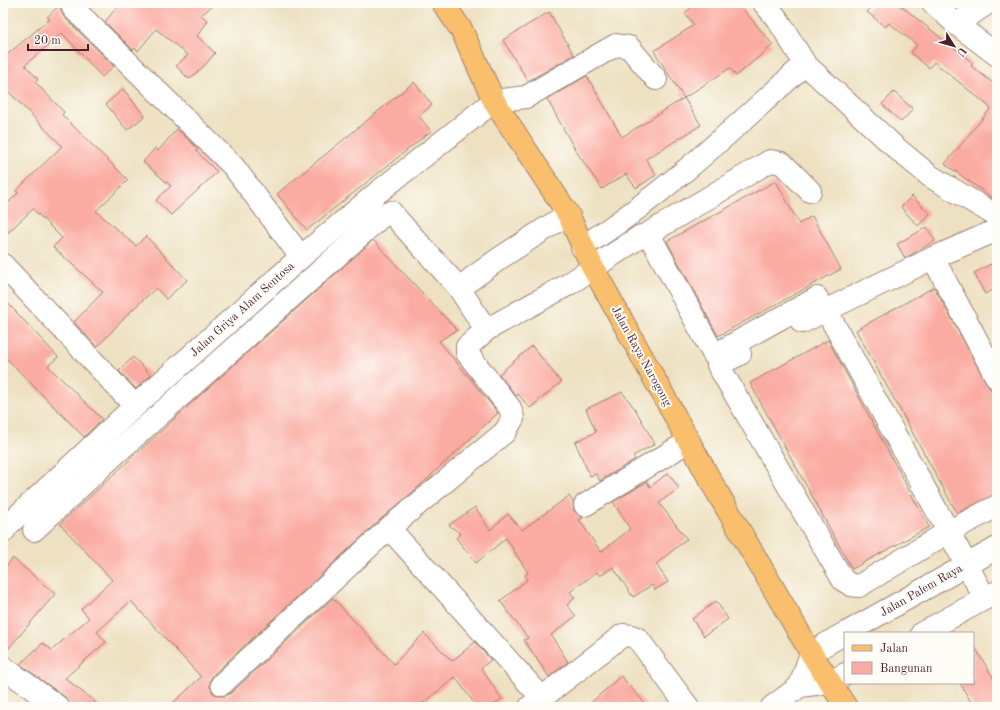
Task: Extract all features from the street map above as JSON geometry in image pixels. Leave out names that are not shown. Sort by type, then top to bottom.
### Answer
[{"type":"main road","name":"Jalan Raya Narogong","points":[[443,3],[462,31],[494,101],[568,214],[593,268],[689,441],[811,653],[837,678],[846,707]]},
{"type":"street","points":[[764,3],[778,20],[805,64],[896,148],[930,176],[967,200],[997,216]]},
{"type":"street","points":[[933,3],[956,24],[997,55]]},
{"type":"street","points":[[956,24],[988,3]]},
{"type":"street","points":[[73,8],[233,166],[301,257]]},
{"type":"street","points":[[494,101],[526,97],[616,45],[629,47],[656,79]]},
{"type":"street","points":[[582,247],[632,213],[688,170],[805,64]]},
{"type":"street","name":"Jalan Griya Alam Sentosa","points":[[5,524],[301,257],[377,193],[494,101]]},
{"type":"street","points":[[222,684],[389,528],[505,432],[513,418],[510,408],[466,353],[467,347],[486,330],[569,284],[641,236],[646,235],[770,161],[782,163],[810,191]]},
{"type":"street","points":[[34,530],[118,451],[383,214],[391,212],[459,288],[486,330]]},
{"type":"street","points":[[459,288],[500,258],[568,214]]},
{"type":"street","points":[[646,235],[650,236],[714,355],[821,304],[997,230]]},
{"type":"street","points":[[933,258],[997,378]]},
{"type":"street","points":[[3,265],[135,406]]},
{"type":"street","points":[[821,304],[718,365],[843,580],[850,585],[859,586],[948,532],[997,506]]},
{"type":"street","points":[[821,304],[948,532],[967,564],[991,595],[924,632]]},
{"type":"street","points":[[585,505],[689,441]]},
{"type":"street","points":[[389,528],[536,702],[623,635],[632,636],[638,639],[688,707]]},
{"type":"street","name":"Jalan Palem Raya","points":[[847,632],[997,548]]},
{"type":"street","name":"Jalan Palem Raya","points":[[811,653],[844,634]]},
{"type":"street","points":[[800,686],[811,653]]},
{"type":"street","points":[[3,667],[58,707]]},
{"type":"street","points":[[772,707],[800,686],[837,678]]},
{"type":"building","points":[[120,3],[216,3],[201,15],[208,21],[197,36],[215,53],[204,66],[189,79],[176,66],[188,55],[156,29],[138,51],[135,48],[133,50],[105,22]]},
{"type":"building","points":[[697,3],[738,3],[773,45],[736,76],[730,68],[684,98],[654,51],[694,25],[685,13]]},
{"type":"building","points":[[875,3],[897,3],[973,63],[971,66],[997,86],[997,201],[945,164],[991,108],[934,62],[929,68],[911,53],[917,45],[889,23],[885,27],[867,12]]},
{"type":"building","points":[[61,4],[61,11],[64,17],[114,66],[102,77],[62,33],[25,65],[38,79],[35,82],[64,112],[62,115],[128,180],[96,211],[136,246],[146,236],[187,280],[166,299],[156,288],[132,310],[97,347],[74,322],[103,292],[53,247],[62,238],[33,209],[3,237],[3,208],[18,193],[16,191],[62,146],[3,86],[3,58],[50,19],[47,17]]},
{"type":"building","points":[[549,12],[574,55],[528,81],[503,40]]},
{"type":"building","points":[[587,76],[622,137],[684,98],[701,125],[646,159],[656,175],[636,188],[626,174],[602,189],[576,151],[547,99]]},
{"type":"building","points":[[414,82],[432,105],[419,116],[431,131],[307,230],[277,194]]},
{"type":"building","points":[[123,89],[145,116],[127,130],[106,104]]},
{"type":"building","points":[[894,92],[913,109],[901,122],[882,104]]},
{"type":"building","points":[[177,129],[198,149],[196,151],[217,172],[171,215],[156,200],[171,186],[143,162],[155,148],[158,151]]},
{"type":"building","points":[[776,181],[799,224],[812,216],[841,269],[718,336],[667,241]]},
{"type":"building","points":[[912,196],[930,214],[918,226],[901,207]]},
{"type":"building","points":[[927,227],[935,241],[905,258],[897,244]]},
{"type":"building","points":[[373,240],[457,330],[439,341],[498,413],[213,675],[210,681],[210,687],[213,693],[219,696],[225,696],[231,693],[333,598],[394,664],[424,633],[452,661],[475,642],[491,660],[481,668],[502,699],[491,707],[477,707],[455,677],[419,707],[169,707],[201,677],[131,601],[97,632],[106,642],[65,678],[101,707],[71,707],[65,697],[20,664],[43,643],[52,650],[89,618],[81,609],[112,580],[60,524],[197,398]]},
{"type":"building","points":[[997,261],[997,287],[985,294],[974,273]]},
{"type":"building","points":[[934,287],[997,402],[997,494],[957,513],[856,330]]},
{"type":"building","points":[[3,298],[58,357],[48,366],[102,419],[84,437],[3,355]]},
{"type":"building","points":[[828,340],[929,527],[852,569],[750,383]]},
{"type":"building","points":[[532,346],[561,382],[530,408],[518,394],[516,396],[499,374]]},
{"type":"building","points":[[133,357],[151,375],[136,389],[119,371]]},
{"type":"building","points":[[622,392],[635,409],[655,444],[633,456],[635,459],[600,481],[596,474],[590,476],[575,442],[596,432],[586,409]]},
{"type":"building","points":[[668,473],[679,488],[659,503],[687,539],[656,564],[668,582],[655,590],[652,585],[633,597],[613,567],[600,576],[597,572],[570,592],[575,598],[567,605],[576,616],[551,635],[568,662],[549,677],[524,640],[528,638],[500,601],[527,580],[525,575],[528,573],[506,538],[476,563],[456,538],[461,534],[449,525],[475,507],[490,530],[508,514],[522,530],[569,496],[573,502],[574,511],[583,518],[579,520],[601,552],[630,529],[613,502],[647,482],[650,487]]},
{"type":"building","points":[[13,558],[55,594],[3,655],[3,570]]},
{"type":"building","points":[[716,601],[728,619],[704,636],[692,619]]},
{"type":"building","points":[[974,646],[997,684],[997,707],[974,707],[961,684],[974,684]]},
{"type":"building","points":[[621,676],[648,707],[586,707]]}]
